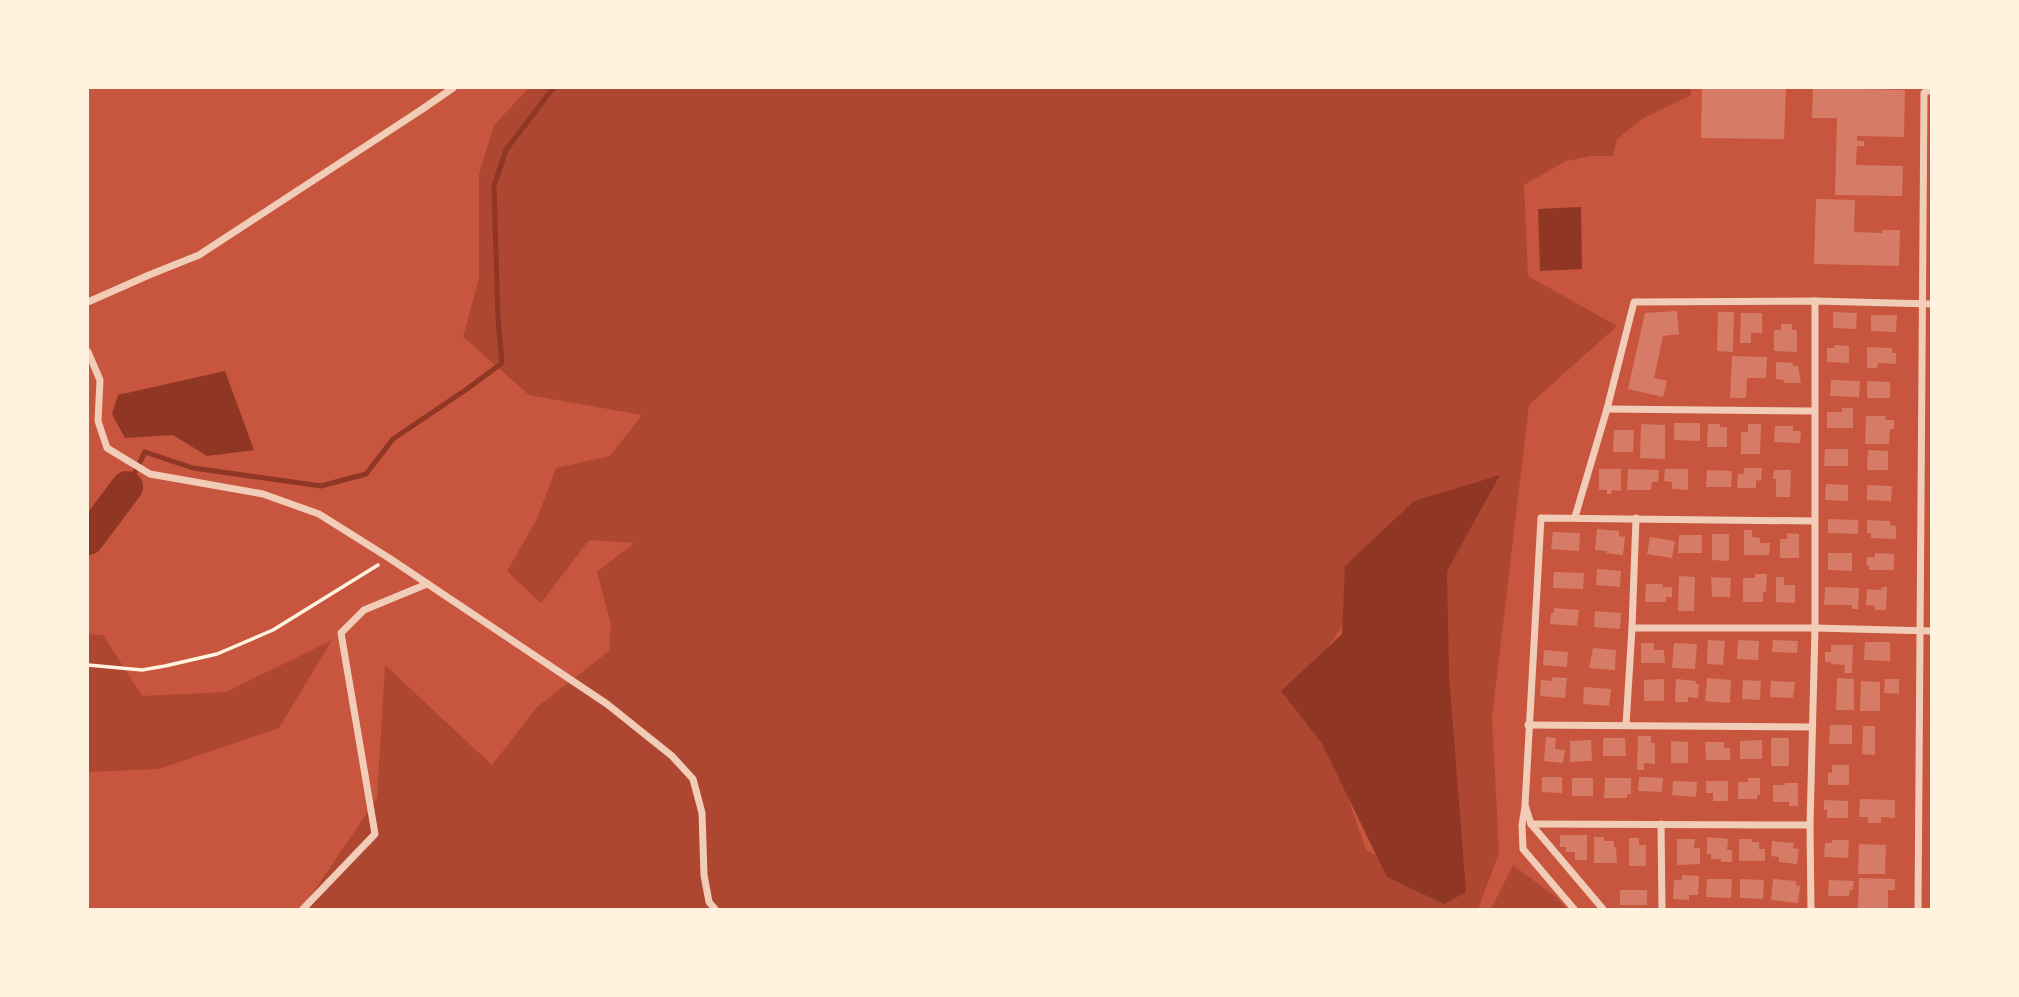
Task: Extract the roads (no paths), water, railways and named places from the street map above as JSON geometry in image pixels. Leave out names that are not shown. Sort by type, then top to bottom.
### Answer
[{"type":"street","points":[[88,302],[199,255],[453,88]]},
{"type":"street","points":[[1919,909],[1920,631],[1927,304],[1924,93],[1931,89]]},
{"type":"street","points":[[1576,517],[1634,302],[1815,301],[1927,304]]},
{"type":"street","points":[[1811,909],[1810,825],[1815,628],[1815,301]]},
{"type":"street","points":[[88,352],[100,380],[98,421],[107,449],[150,474],[264,494],[319,514],[427,583],[607,705],[672,756],[693,779],[702,813],[704,876],[709,902],[715,909]]},
{"type":"street","points":[[1607,409],[1814,411]]},
{"type":"street","points":[[1574,909],[1522,849],[1541,518],[1814,521]]},
{"type":"street","points":[[1626,725],[1636,518]]},
{"type":"street","points":[[303,909],[375,834],[341,633],[364,610],[427,583]]},
{"type":"street","points":[[1632,628],[1931,631]]},
{"type":"street","points":[[1528,725],[1812,727]]},
{"type":"street","points":[[1525,805],[1531,824],[1603,909]]},
{"type":"street","points":[[1531,824],[1810,825]]},
{"type":"street","points":[[1661,824],[1662,909]]},
{"type":"waterway","points":[[127,487],[145,452],[193,468],[321,486],[366,474],[393,439],[502,363],[494,186],[506,150],[553,88]]},
{"type":"waterway","points":[[88,539],[127,487]]}]
